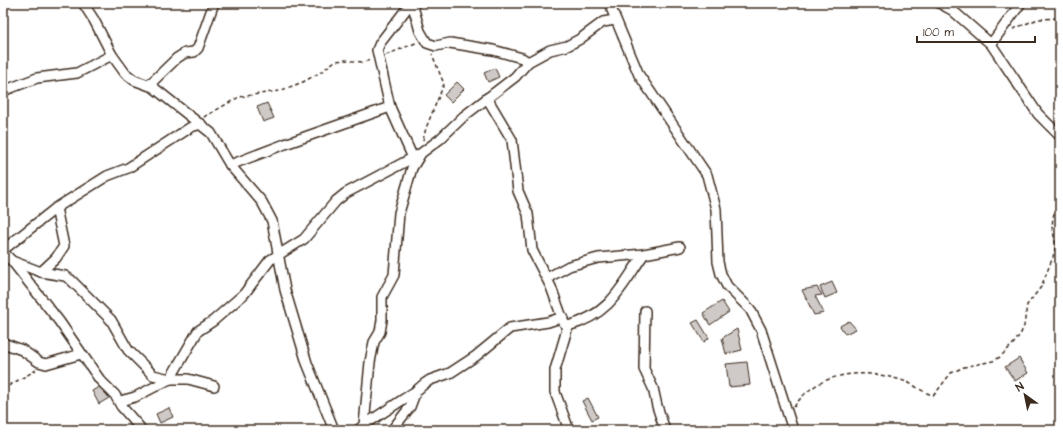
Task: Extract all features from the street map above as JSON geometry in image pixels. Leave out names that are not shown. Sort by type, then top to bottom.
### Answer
[{"type":"street","points":[[83,3],[94,20],[112,55],[130,77],[149,85],[210,133],[230,165],[262,202],[272,221],[285,290],[306,363],[334,430]]},
{"type":"street","points":[[149,85],[177,58],[184,53],[194,52],[198,48],[214,3]]},
{"type":"street","points":[[411,3],[425,41],[436,46],[450,43],[469,48],[493,50],[522,58],[528,62]]},
{"type":"street","points":[[411,3],[380,43],[377,50],[390,107],[417,156]]},
{"type":"street","points":[[939,3],[952,10],[991,44],[1038,114],[1060,136]]},
{"type":"street","points":[[991,44],[1021,3]]},
{"type":"street","points":[[612,4],[615,20],[639,75],[707,175],[716,209],[718,262],[721,274],[727,286],[750,309],[761,330],[793,430]]},
{"type":"street","points":[[120,401],[135,397],[170,379],[198,331],[244,294],[270,260],[304,239],[336,201],[346,193],[417,156],[487,98],[515,77],[528,62],[550,50],[567,46],[580,39],[603,22],[615,20]]},
{"type":"street","points":[[3,91],[37,78],[77,73],[112,55]]},
{"type":"street","points":[[487,98],[512,140],[518,191],[528,214],[532,250],[547,278],[564,323],[568,326]]},
{"type":"street","points":[[230,165],[390,107]]},
{"type":"street","points":[[142,430],[121,406],[120,401],[81,354],[59,321],[3,251],[56,208],[107,176],[128,168],[199,123]]},
{"type":"street","points":[[361,427],[370,362],[374,342],[380,332],[382,320],[382,297],[394,275],[398,219],[401,204],[417,156]]},
{"type":"street","points":[[41,272],[56,258],[64,246],[56,208]]},
{"type":"street","points":[[547,278],[569,266],[598,258],[644,254],[680,247]]},
{"type":"street","points":[[568,326],[593,316],[615,298],[644,254]]},
{"type":"street","points":[[12,261],[41,272],[65,276],[71,280],[111,320],[128,350],[153,375],[170,379],[188,378],[214,386]]},
{"type":"street","points":[[645,311],[644,369],[653,388],[657,406],[666,430]]},
{"type":"street","points":[[361,427],[416,391],[430,380],[450,373],[476,356],[510,328],[548,322],[563,317]]},
{"type":"street","points":[[568,326],[555,370],[555,392],[569,430]]},
{"type":"street","points":[[3,343],[22,350],[38,362],[46,364],[81,354]]},
{"type":"street","points":[[392,430],[410,406],[416,391]]},
{"type":"path","points":[[1012,29],[1038,19],[1060,18]]},
{"type":"path","points":[[199,123],[239,97],[279,91],[303,82],[321,72],[335,61],[345,60],[363,62],[425,41],[444,84],[426,128],[417,156]]},
{"type":"path","points":[[1060,150],[1058,169],[1060,189]]},
{"type":"path","points":[[789,414],[800,398],[813,386],[842,374],[858,373],[894,378],[905,381],[934,395],[947,377],[956,370],[993,361],[1000,357],[1014,343],[1021,333],[1024,326],[1027,305],[1041,287],[1053,257],[1056,245],[1052,226],[1053,217],[1060,196]]},
{"type":"path","points":[[3,389],[46,364]]},
{"type":"building","points":[[495,68],[499,77],[488,82],[484,73]]},
{"type":"building","points":[[457,82],[464,89],[451,102],[444,95]]},
{"type":"building","points":[[267,103],[274,118],[263,122],[257,107]]},
{"type":"building","points":[[832,282],[837,293],[825,298],[820,287]]},
{"type":"building","points":[[817,287],[822,295],[815,296],[824,313],[814,315],[802,290]]},
{"type":"building","points":[[722,301],[729,312],[710,325],[703,313]]},
{"type":"building","points":[[698,320],[709,338],[704,342],[692,323]]},
{"type":"building","points":[[849,321],[856,329],[845,334],[840,326]]},
{"type":"building","points":[[737,329],[742,350],[726,354],[722,338]]},
{"type":"building","points":[[1019,358],[1028,373],[1015,381],[1005,367]]},
{"type":"building","points":[[747,362],[750,385],[729,387],[726,364]]},
{"type":"building","points":[[102,385],[109,398],[99,404],[92,391]]},
{"type":"building","points":[[588,398],[598,417],[592,420],[582,401]]},
{"type":"building","points":[[169,408],[173,417],[160,423],[156,414]]}]
